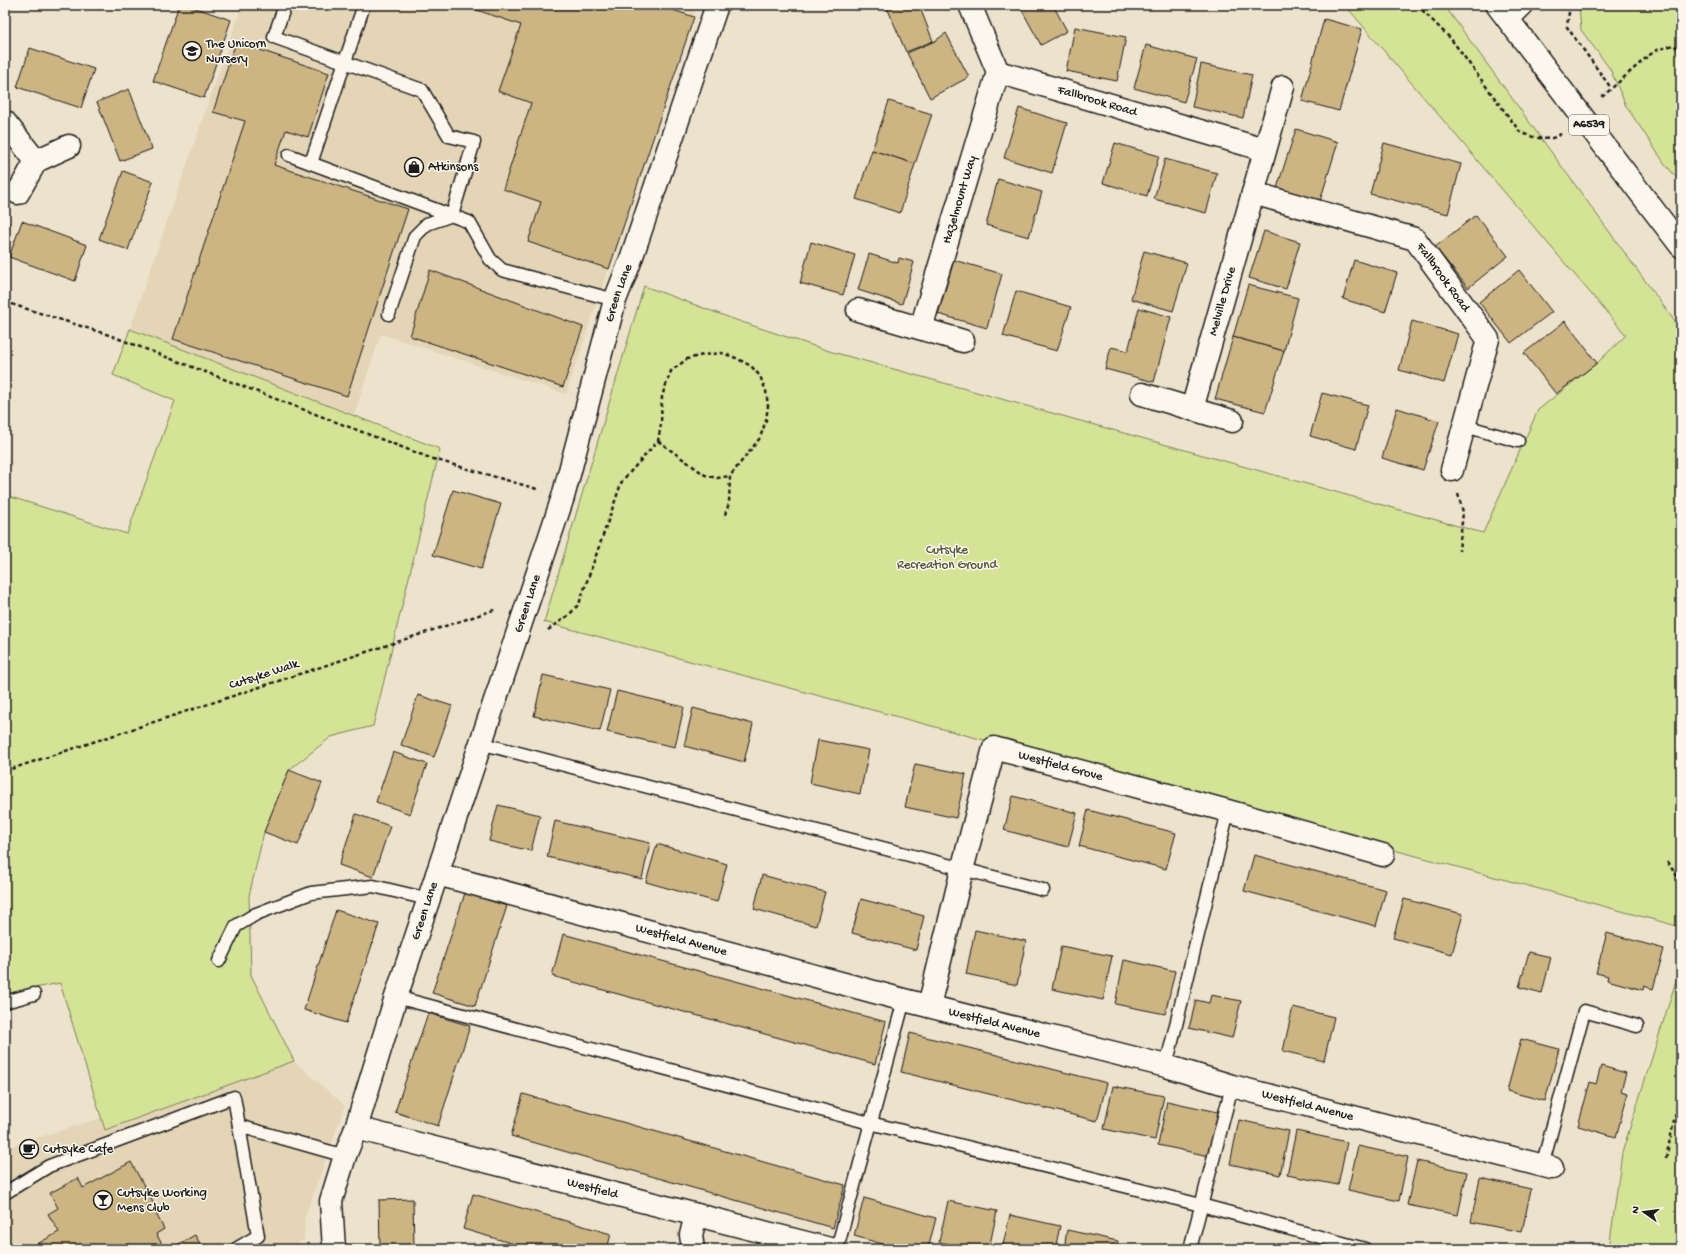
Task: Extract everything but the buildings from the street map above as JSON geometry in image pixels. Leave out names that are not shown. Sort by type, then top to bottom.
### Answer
[{"type":"street","name":"Green Lane","points":[[334,1249],[331,1201],[345,1156],[356,1128],[428,899],[563,497],[615,300],[630,262],[717,5]]},
{"type":"street","points":[[970,5],[998,72]]},
{"type":"street","name":"A6539","points":[[1509,10],[1582,116],[1681,246]]},
{"type":"street","name":"Fallbrook Road","points":[[998,72],[1265,150]]},
{"type":"street","name":"Hazelmount Way","points":[[921,328],[998,72]]},
{"type":"street","points":[[1253,193],[1283,87]]},
{"type":"street","points":[[5,122],[36,161]]},
{"type":"street","points":[[18,193],[36,161],[69,146]]},
{"type":"street","name":"Fallbrook Road","points":[[1253,193],[1415,239],[1488,339],[1452,470]]},
{"type":"street","name":"Melville Drive","points":[[1192,409],[1253,193]]},
{"type":"street","points":[[858,310],[963,341]]},
{"type":"street","points":[[1142,394],[1232,421]]},
{"type":"street","name":"Westfield Grove","points":[[929,1006],[962,870],[994,748],[1228,811],[1383,855]]},
{"type":"street","name":"Westfield Avenue","points":[[437,874],[904,1000],[1166,1066],[1232,1086],[1547,1167]]},
{"type":"street","name":"Westfield","points":[[356,1128],[830,1249]]},
{"type":"street","points":[[693,1249],[691,1236],[696,1215]]},
{"type":"lane","points":[[285,5],[274,37],[422,90],[450,136],[474,142],[452,215]]},
{"type":"lane","points":[[311,163],[364,5]]},
{"type":"lane","points":[[289,155],[469,222],[490,259],[502,270],[615,300]]},
{"type":"lane","points":[[389,314],[415,236],[427,224],[452,215]]},
{"type":"lane","points":[[1465,426],[1518,441]]},
{"type":"lane","points":[[480,743],[1043,890]]},
{"type":"lane","points":[[1166,1066],[1228,811]]},
{"type":"lane","points":[[219,961],[236,926],[256,914],[311,893],[373,886],[428,899]]},
{"type":"lane","points":[[5,1002],[34,994]]},
{"type":"lane","points":[[396,997],[870,1123],[1201,1205],[1365,1249]]},
{"type":"lane","points":[[837,1249],[904,1000]]},
{"type":"lane","points":[[1547,1167],[1584,1011],[1636,1026]]},
{"type":"lane","points":[[1190,1249],[1232,1086]]},
{"type":"lane","points":[[5,1193],[49,1166],[234,1097],[258,1236],[236,1249]]},
{"type":"lane","points":[[239,1126],[345,1156]]},
{"type":"path","points":[[1417,5],[1452,39],[1520,132],[1535,139],[1557,137],[1582,116],[1611,88],[1657,50],[1673,45],[1681,50]]},
{"type":"path","points":[[1570,5],[1567,27],[1611,88]]},
{"type":"path","points":[[5,302],[109,335],[430,458],[563,497]]},
{"type":"path","points":[[554,625],[570,615],[578,604],[622,481],[658,441],[661,424],[662,396],[671,370],[687,359],[703,355],[722,354],[736,358],[751,366],[760,376],[766,391],[768,406],[766,420],[760,438],[730,476],[729,503],[724,518]]},
{"type":"path","points":[[658,441],[704,475],[717,478],[730,476]]},
{"type":"path","points":[[1452,470],[1463,512],[1459,551]]},
{"type":"path","name":"Cutsyke Walk","points":[[5,771],[530,598]]},
{"type":"path","points":[[1667,862],[1681,881]]},
{"type":"path","points":[[1666,1158],[1681,1089]]},
{"type":"shaded area","name":"Atkinsons","points":[[242,5],[697,5],[566,394],[381,334],[354,415],[130,329]]},
{"type":"shaded area","points":[[294,1061],[345,1106],[305,1217],[304,1240],[286,1249],[5,1249],[5,1148],[101,1118],[105,1130]]},
{"type":"green space","name":"Cutsyke Recreation Ground","points":[[1345,5],[1444,5],[1681,330],[1681,927],[544,622],[644,286],[736,320],[829,351],[1483,533],[1538,410],[1597,363],[1626,335]]},
{"type":"green space","points":[[1579,5],[1681,5],[1681,183],[1665,164],[1626,106],[1610,69],[1581,30]]},
{"type":"green space","points":[[130,329],[440,449],[373,726],[331,737],[289,770],[264,832],[249,896],[251,975],[294,1061],[105,1130],[60,983],[5,994],[5,495],[127,534],[175,401],[113,375]]},
{"type":"green space","points":[[1681,965],[1681,1249],[1609,1249],[1622,1153]]},
{"type":"place","name":"The Unicorn Nursery","points":[[192,51]]},
{"type":"place","name":"Atkinsons","points":[[414,167]]},
{"type":"place","name":"Cutsyke Cafe","points":[[29,1149]]},
{"type":"place","name":"Cutsyke Working Mens Club","points":[[103,1200]]}]
